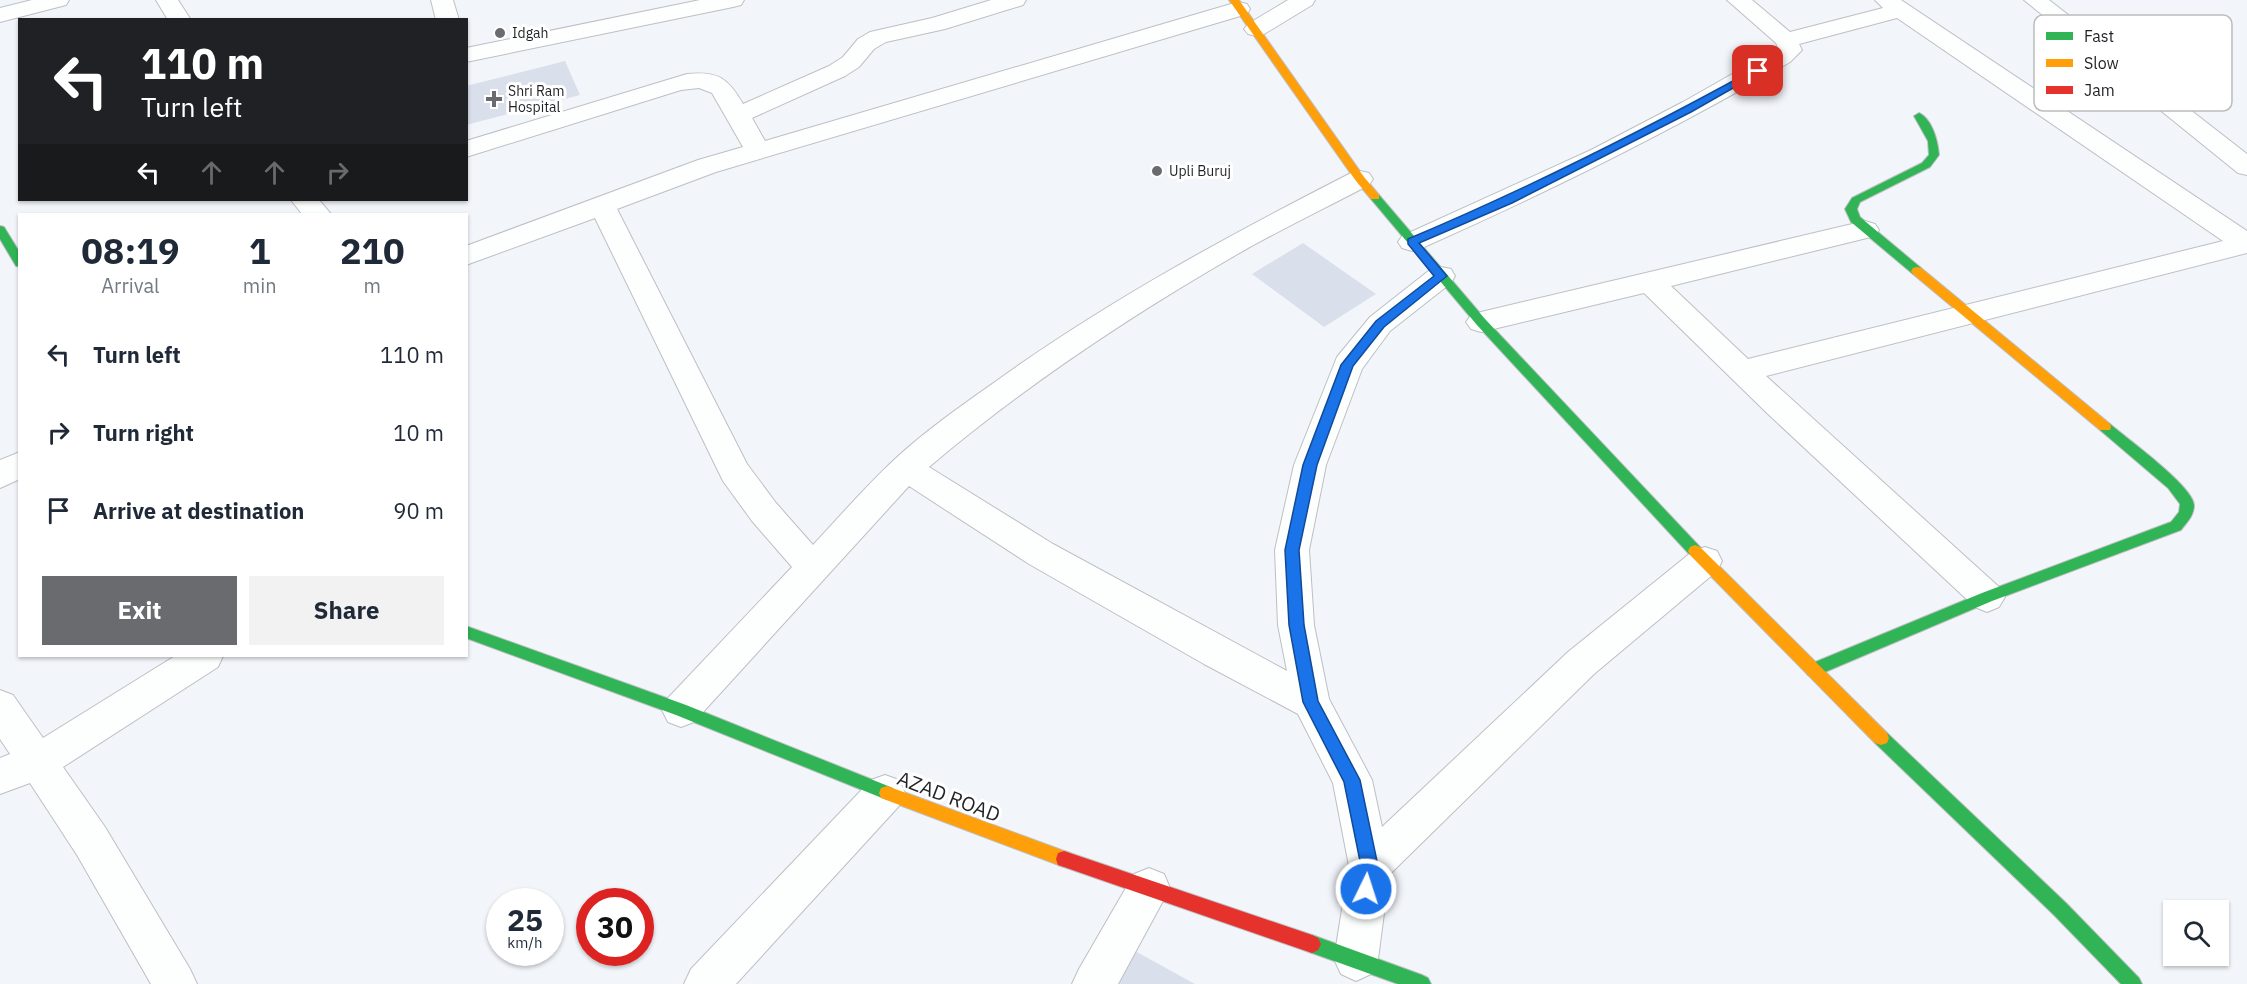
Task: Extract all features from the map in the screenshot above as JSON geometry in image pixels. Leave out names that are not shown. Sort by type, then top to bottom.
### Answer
[{"type":"street","points":[[0,15],[58,0]]},
{"type":"street","points":[[167,0],[179,18]]},
{"type":"street","points":[[442,0],[447,18]]},
{"type":"street","points":[[468,55],[733,0]]},
{"type":"street","points":[[922,0],[937,24]]},
{"type":"street","points":[[738,115],[837,71],[850,62],[866,44],[878,37],[937,24],[1015,0]]},
{"type":"street","points":[[1256,29],[1304,0]]},
{"type":"street","points":[[1412,242],[1508,200],[1708,99],[1782,57],[1790,50],[1786,40],[1738,0]]},
{"type":"street","points":[[2035,0],[2054,15]]},
{"type":"street","points":[[468,255],[707,166],[1237,4],[1360,179],[1480,322],[1705,561],[2133,984]]},
{"type":"street","points":[[1786,40],[1893,5],[2034,100]]},
{"type":"street","points":[[468,148],[694,80],[713,82],[722,88],[758,151]]},
{"type":"street","points":[[1742,371],[2247,243],[2051,111]]},
{"type":"street","points":[[2176,111],[2247,167]]},
{"type":"street","points":[[1813,670],[1987,597],[2176,525],[2186,514],[2187,503],[2173,484],[1865,230],[1855,219],[1851,209],[1856,200],[1926,165],[1934,156],[1932,141],[1919,116]]},
{"type":"street","points":[[681,710],[906,468],[946,434],[1082,337],[1239,242],[1360,179]]},
{"type":"street","points":[[305,201],[317,213]]},
{"type":"street","points":[[602,205],[735,472],[764,512],[813,568]]},
{"type":"street","points":[[0,230],[18,259]]},
{"type":"street","points":[[1480,322],[1865,230]]},
{"type":"street","points":[[1356,958],[1370,866],[1352,780],[1311,702],[1296,625],[1292,550],[1310,465],[1348,365],[1380,324],[1441,276]]},
{"type":"street","points":[[1649,281],[1742,371],[1987,597]]},
{"type":"street","points":[[0,475],[18,465]]},
{"type":"street","points":[[906,468],[1041,554],[1217,653],[1311,702]]},
{"type":"street","points":[[1370,866],[1581,663],[1705,561]]},
{"type":"street","name":"AZAD ROAD","points":[[468,633],[681,710],[1001,837],[1356,958],[1422,984]]},
{"type":"street","points":[[0,776],[37,763],[204,657]]},
{"type":"street","points":[[0,707],[91,842],[175,984]]},
{"type":"street","points":[[706,984],[885,792]]},
{"type":"street","points":[[1094,984],[1149,888]]},
{"type":"building","points":[[565,61],[580,95],[468,124],[468,85]]},
{"type":"building","points":[[1303,243],[1376,294],[1324,327],[1252,274]]},
{"type":"building","points":[[1135,951],[1195,984],[1117,984]]},
{"type":"traffic: fast","points":[[1917,271],[1855,219],[1851,209],[1856,200],[1926,165],[1934,155],[1933,141],[1919,116]]},
{"type":"traffic: fast","points":[[1375,197],[1481,322],[1695,551]]},
{"type":"traffic: fast","points":[[0,230],[18,260]]},
{"type":"traffic: fast","points":[[1813,670],[1987,597],[2176,526],[2186,514],[2187,503],[2173,484],[2105,427]]},
{"type":"traffic: fast","points":[[468,633],[681,710],[887,793]]},
{"type":"traffic: fast","points":[[1881,738],[2060,909],[2133,984]]},
{"type":"traffic: fast","points":[[1312,944],[1422,984]]},
{"type":"traffic: slow","points":[[1234,0],[1375,197]]},
{"type":"traffic: slow","points":[[1917,271],[2105,427]]},
{"type":"traffic: slow","points":[[1695,551],[1881,738]]},
{"type":"traffic: slow","points":[[887,793],[1064,859]]},
{"type":"traffic: jam","points":[[1064,859],[1312,944]]},
{"type":"place","name":"Idgah","points":[[500,33]]},
{"type":"place","name":"Shri Ram Hospital","points":[[494,99]]},
{"type":"place","name":"Upli Buruj","points":[[1157,171]]},
{"type":"route","points":[[1366,889],[1370,866],[1352,780],[1311,702],[1296,625],[1292,550],[1310,465],[1348,365],[1380,324],[1441,276],[1412,242],[1508,200],[1688,110],[1758,71]]}]
